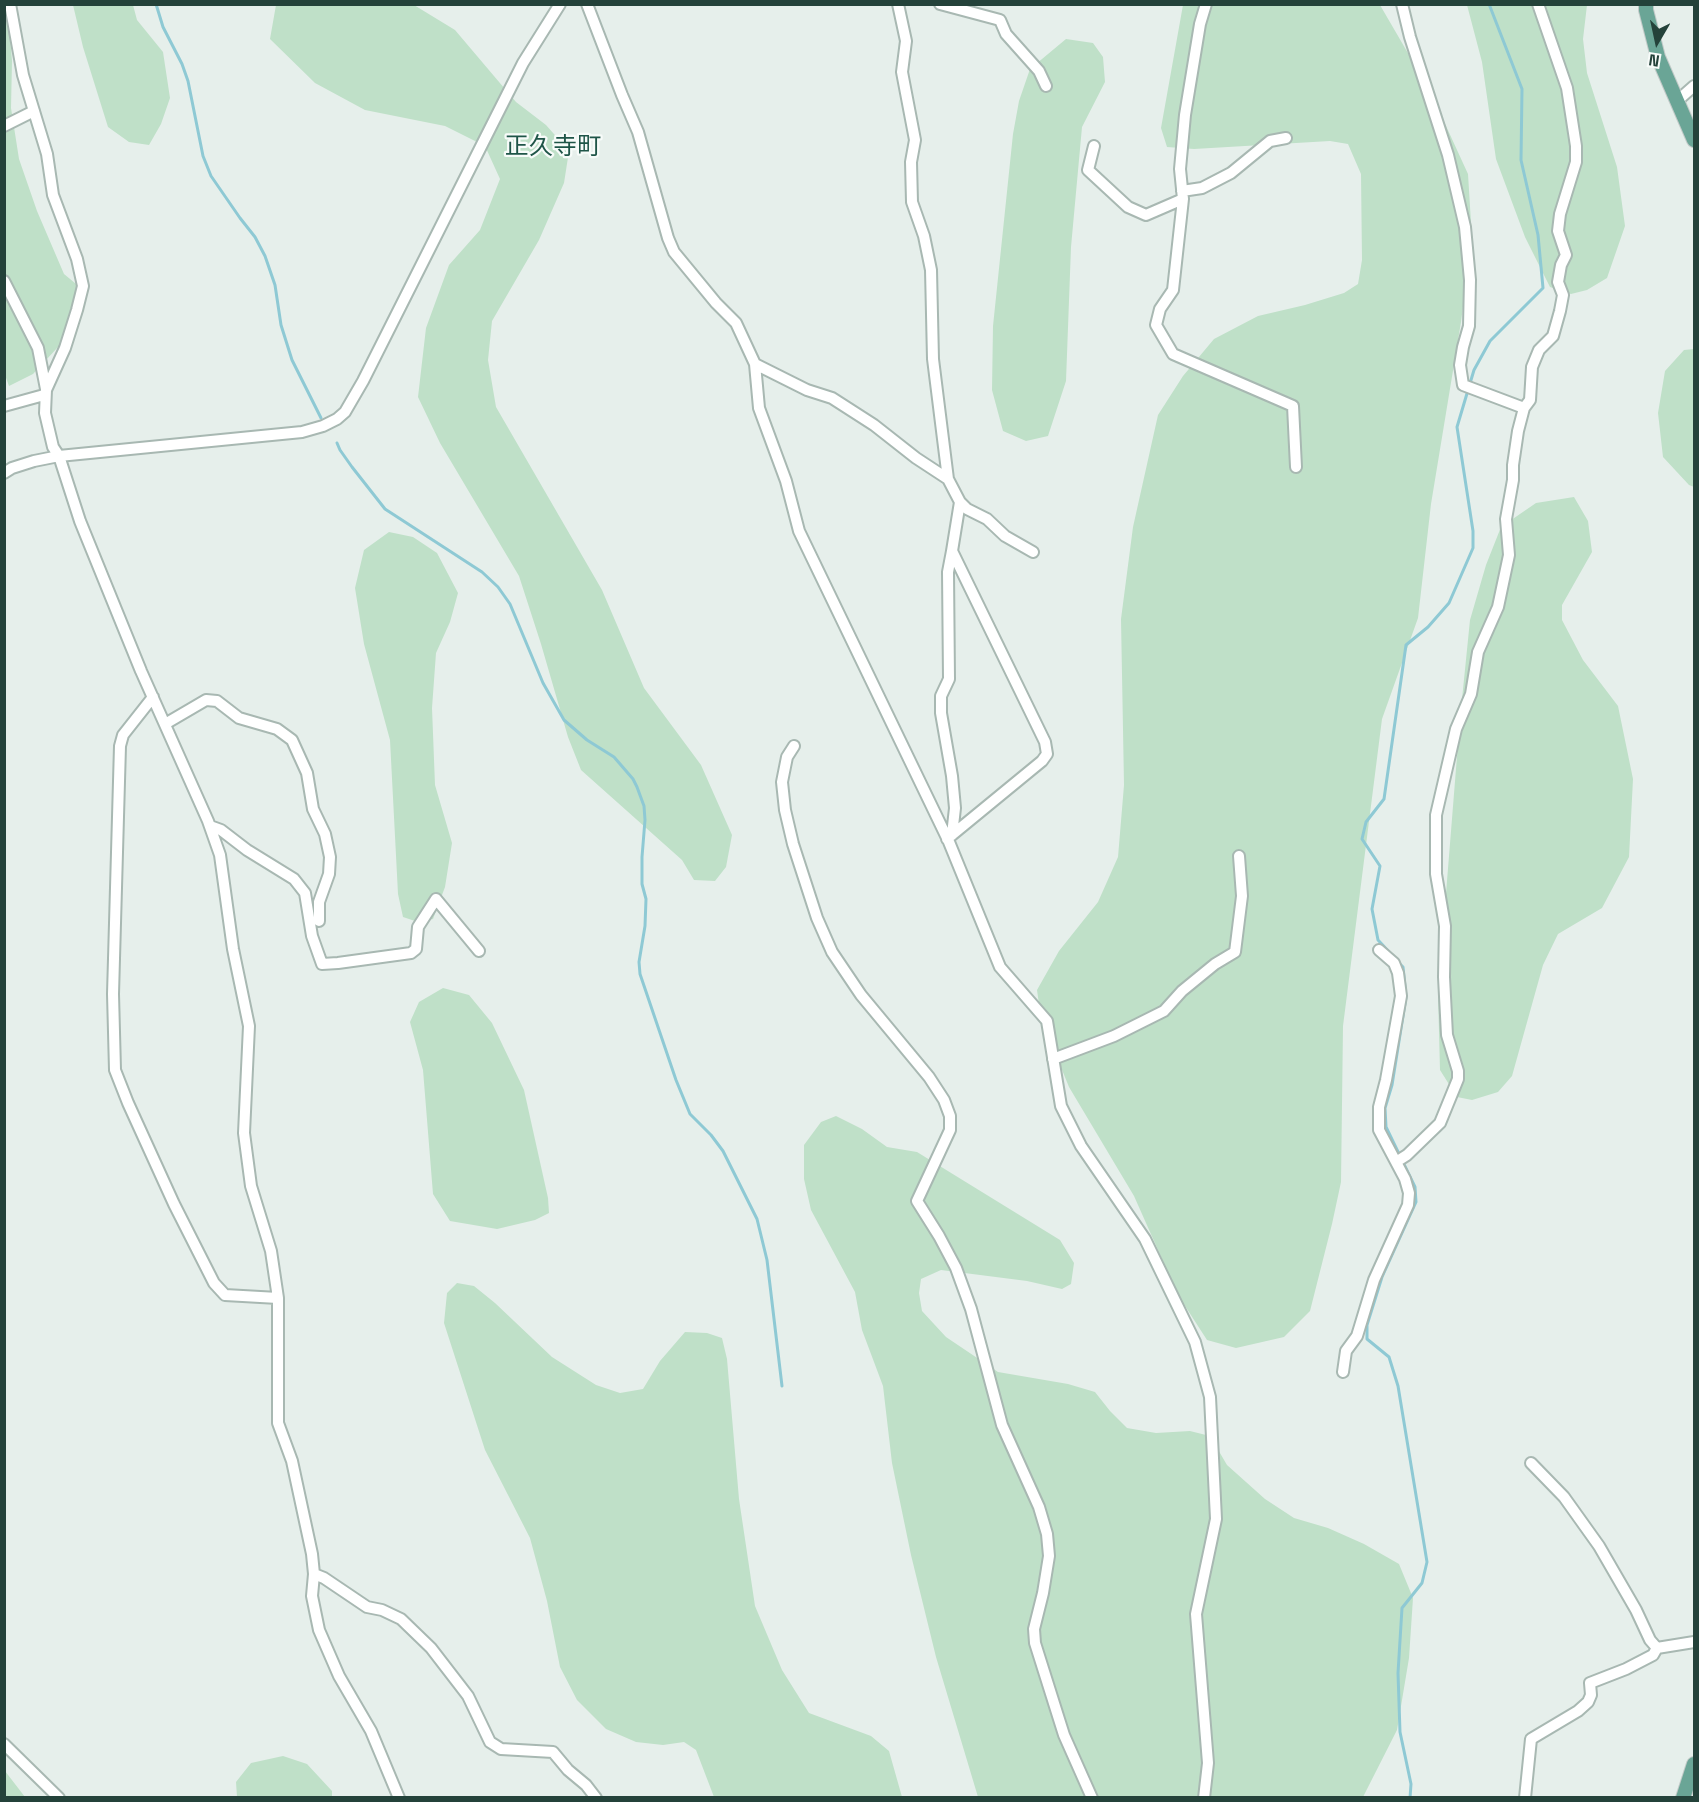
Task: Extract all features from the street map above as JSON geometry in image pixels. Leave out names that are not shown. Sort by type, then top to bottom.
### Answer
[{"type":"main road","points":[[1646,4],[1658,57],[1695,140]]},
{"type":"main road","points":[[1683,1797],[1695,1764]]},
{"type":"street","points":[[4,406],[45,392],[64,348],[83,286],[77,259],[53,195],[47,154],[23,75],[10,4]]},
{"type":"street","points":[[4,473],[34,461],[59,456],[302,432],[337,419],[345,412],[363,381],[523,63],[560,4]]},
{"type":"street","points":[[587,4],[621,95],[639,132],[668,238],[674,252],[716,303],[736,323],[755,363],[759,408],[786,481],[799,531],[950,837],[1000,967],[1047,1021],[1061,1106],[1081,1146],[1145,1239],[1195,1342],[1210,1397],[1216,1519],[1196,1614],[1208,1764],[1204,1797]]},
{"type":"street","points":[[898,4],[906,41],[902,72],[915,140],[911,162],[912,202],[924,236],[931,270],[933,359],[948,479],[960,502],[968,509],[987,519],[1005,536],[1033,552]]},
{"type":"street","points":[[940,4],[999,20],[1006,34],[1039,71],[1046,86]]},
{"type":"street","points":[[1206,4],[1200,24],[1185,115],[1180,169],[1182,195],[1173,290],[1160,309],[1156,325],[1173,354],[1293,406],[1296,467]]},
{"type":"street","points":[[1402,4],[1410,37],[1448,155],[1465,227],[1470,280],[1470,314],[1460,364],[1463,385],[1524,408]]},
{"type":"street","points":[[1396,1162],[1406,1156],[1440,1123],[1458,1079],[1458,1071],[1447,1035],[1444,977],[1445,926],[1436,874],[1436,815],[1456,729],[1471,694],[1478,652],[1498,607],[1509,555],[1506,519],[1513,480],[1513,465],[1524,408],[1530,400],[1533,367],[1539,350],[1553,336],[1563,295],[1558,282],[1561,265],[1566,255],[1558,231],[1560,214],[1576,162],[1576,146],[1567,88],[1538,4]]},
{"type":"street","points":[[1677,101],[1695,86]]},
{"type":"street","points":[[4,126],[34,111]]},
{"type":"street","points":[[1094,146],[1088,170],[1128,207],[1146,215],[1182,195],[1202,188],[1231,173],[1270,141],[1286,138]]},
{"type":"street","points":[[4,281],[38,348],[45,392],[45,413],[53,447],[59,456],[80,521],[153,697],[210,826],[220,855],[233,949],[249,1026],[244,1133],[251,1186],[271,1251],[278,1298],[278,1423],[292,1461],[312,1554],[314,1574],[312,1596],[319,1630],[339,1676],[371,1731],[399,1797]]},
{"type":"street","points":[[755,363],[807,390],[832,398],[874,425],[916,458],[948,479]]},
{"type":"street","points":[[950,837],[955,808],[941,713],[941,696],[949,679],[948,572],[960,502]]},
{"type":"street","points":[[950,837],[1042,761],[1047,754],[1045,742],[952,551]]},
{"type":"street","points":[[153,697],[123,735],[120,746],[113,994],[115,1070],[151,1154],[214,1283],[225,1295],[278,1298]]},
{"type":"street","points":[[165,724],[206,700],[217,701],[239,718],[277,729],[292,740],[307,773],[313,809],[325,834],[330,857],[329,874],[319,902],[316,947]]},
{"type":"street","points":[[794,746],[787,757],[782,782],[785,810],[793,844],[817,918],[838,961],[861,995],[929,1077],[944,1100],[950,1116],[950,1130],[917,1201],[956,1268],[972,1309],[1002,1425],[1039,1507],[1047,1534],[1049,1556],[1034,1629],[1035,1643],[1064,1735],[1092,1797]]},
{"type":"street","points":[[210,826],[221,830],[247,850],[294,879],[305,893],[312,936],[322,964],[411,953],[416,949],[418,927],[436,900],[479,951]]},
{"type":"street","points":[[1053,1059],[1114,1036],[1164,1011],[1182,990],[1215,964],[1235,952],[1242,896],[1239,856]]},
{"type":"street","points":[[319,921],[332,921]]},
{"type":"street","points":[[1343,1372],[1346,1351],[1357,1336],[1374,1280],[1408,1205],[1409,1193],[1405,1179],[1379,1130],[1379,1107],[1401,996],[1395,963],[1379,950]]},
{"type":"street","points":[[1532,1463],[1564,1497],[1599,1546],[1650,1640],[1657,1648]]},
{"type":"street","points":[[314,1574],[324,1578],[367,1607],[382,1610],[401,1619],[431,1648],[468,1696],[490,1742],[501,1749],[553,1752],[596,1797]]},
{"type":"street","points":[[1657,1648],[1695,1642]]},
{"type":"street","points":[[1526,1797],[1531,1739],[1578,1711],[1588,1702],[1591,1695],[1590,1683],[1653,1656],[1657,1648]]},
{"type":"street","points":[[4,1744],[59,1797]]},
{"type":"green space","points":[[5,4],[8,11],[12,61],[11,108],[19,159],[37,211],[64,274],[87,293],[59,346],[33,374],[9,386],[5,375]]},
{"type":"green space","points":[[73,5],[133,5],[137,20],[163,52],[170,98],[161,124],[149,145],[129,142],[108,127],[83,47]]},
{"type":"green space","points":[[276,5],[414,5],[455,30],[516,102],[546,125],[569,151],[564,183],[539,240],[492,321],[488,360],[496,407],[602,590],[644,688],[701,765],[732,835],[726,867],[715,881],[694,880],[682,860],[581,770],[568,737],[519,576],[440,443],[418,397],[426,328],[449,265],[480,230],[500,179],[485,146],[445,126],[365,110],[315,83],[270,39]]},
{"type":"green space","points":[[1183,5],[1380,5],[1430,91],[1468,174],[1472,239],[1461,322],[1431,504],[1418,618],[1382,719],[1343,1026],[1341,1182],[1310,1311],[1284,1337],[1236,1348],[1207,1340],[1178,1295],[1134,1196],[1069,1087],[1041,1018],[1037,990],[1059,951],[1098,902],[1118,857],[1124,785],[1121,619],[1133,527],[1158,415],[1183,376],[1214,339],[1258,316],[1344,293],[1358,284],[1362,260],[1361,174],[1348,144],[1330,141],[1194,149],[1167,147],[1161,128]]},
{"type":"green space","points":[[1467,5],[1587,5],[1583,39],[1587,73],[1617,167],[1625,226],[1607,278],[1587,290],[1571,294],[1550,287],[1525,237],[1496,159],[1482,62]]},
{"type":"green space","points":[[1066,39],[1093,43],[1103,57],[1105,82],[1082,127],[1071,247],[1066,381],[1048,436],[1026,441],[1003,431],[992,390],[993,326],[1013,134],[1019,101],[1030,69]]},
{"type":"green space","points":[[1694,349],[1694,487],[1689,485],[1663,457],[1658,413],[1665,371],[1684,350]]},
{"type":"green space","points":[[1574,497],[1588,521],[1592,552],[1562,605],[1562,620],[1583,660],[1618,706],[1633,779],[1629,857],[1602,908],[1558,934],[1543,965],[1512,1076],[1498,1092],[1472,1100],[1457,1097],[1440,1070],[1438,993],[1470,620],[1486,565],[1501,527],[1536,503]]},
{"type":"green space","points":[[389,532],[413,537],[437,553],[458,593],[450,622],[436,653],[432,708],[435,785],[452,843],[445,887],[433,919],[418,922],[403,917],[398,894],[390,740],[364,644],[355,588],[364,550]]},
{"type":"green space","points":[[443,988],[469,995],[492,1023],[524,1090],[548,1198],[549,1213],[535,1220],[497,1229],[450,1221],[433,1194],[423,1070],[410,1022],[419,1002]]},
{"type":"green space","points":[[836,1116],[862,1129],[887,1147],[917,1152],[1060,1240],[1074,1263],[1071,1284],[1062,1289],[1027,1281],[941,1270],[921,1279],[919,1293],[922,1311],[946,1337],[998,1372],[1068,1384],[1095,1392],[1127,1428],[1156,1433],[1190,1431],[1210,1436],[1227,1465],[1265,1499],[1294,1518],[1328,1528],[1364,1544],[1399,1564],[1413,1598],[1409,1658],[1397,1730],[1363,1797],[978,1797],[936,1657],[911,1555],[892,1463],[883,1386],[862,1330],[855,1292],[811,1210],[804,1179],[804,1145],[821,1122]]},
{"type":"green space","points":[[457,1283],[474,1286],[552,1357],[596,1385],[620,1393],[643,1389],[660,1361],[685,1332],[707,1333],[722,1338],[727,1359],[739,1499],[755,1606],[782,1670],[809,1713],[871,1736],[889,1751],[902,1797],[714,1797],[696,1750],[684,1742],[663,1745],[636,1742],[606,1729],[577,1700],[560,1667],[547,1601],[530,1538],[485,1450],[444,1323],[447,1293]]},
{"type":"green space","points":[[283,1756],[307,1764],[332,1791],[332,1797],[237,1797],[236,1782],[251,1763]]},
{"type":"green space","points":[[5,1771],[25,1797],[5,1797]]},
{"type":"waterway","points":[[156,4],[163,27],[188,81],[203,156],[211,176],[255,237],[265,256],[275,285],[281,325],[292,360],[321,418]]},
{"type":"waterway","points":[[1392,955],[1378,940],[1372,909],[1380,866],[1362,839],[1366,822],[1384,799],[1406,645],[1428,627],[1449,603],[1473,548],[1473,531],[1457,427],[1474,370],[1490,341],[1543,288],[1538,235],[1521,160],[1522,89],[1489,4]]},
{"type":"waterway","points":[[337,443],[352,467],[385,509],[482,572],[498,587],[510,604],[543,683],[564,720],[587,740],[614,757],[637,787],[644,806],[645,820],[642,884],[646,899],[645,926],[639,962],[640,974],[690,1114],[723,1151],[757,1219],[767,1260],[782,1386]]},
{"type":"waterway","points":[[1398,962],[1403,967],[1406,997],[1392,1085],[1385,1108],[1386,1127],[1415,1187],[1416,1202],[1382,1277],[1367,1325],[1367,1339],[1389,1357],[1398,1386],[1427,1562],[1422,1583],[1402,1608],[1398,1673],[1400,1732],[1411,1784],[1410,1798]]},
{"type":"district","name":"正久寺町","points":[[553,147]]}]
